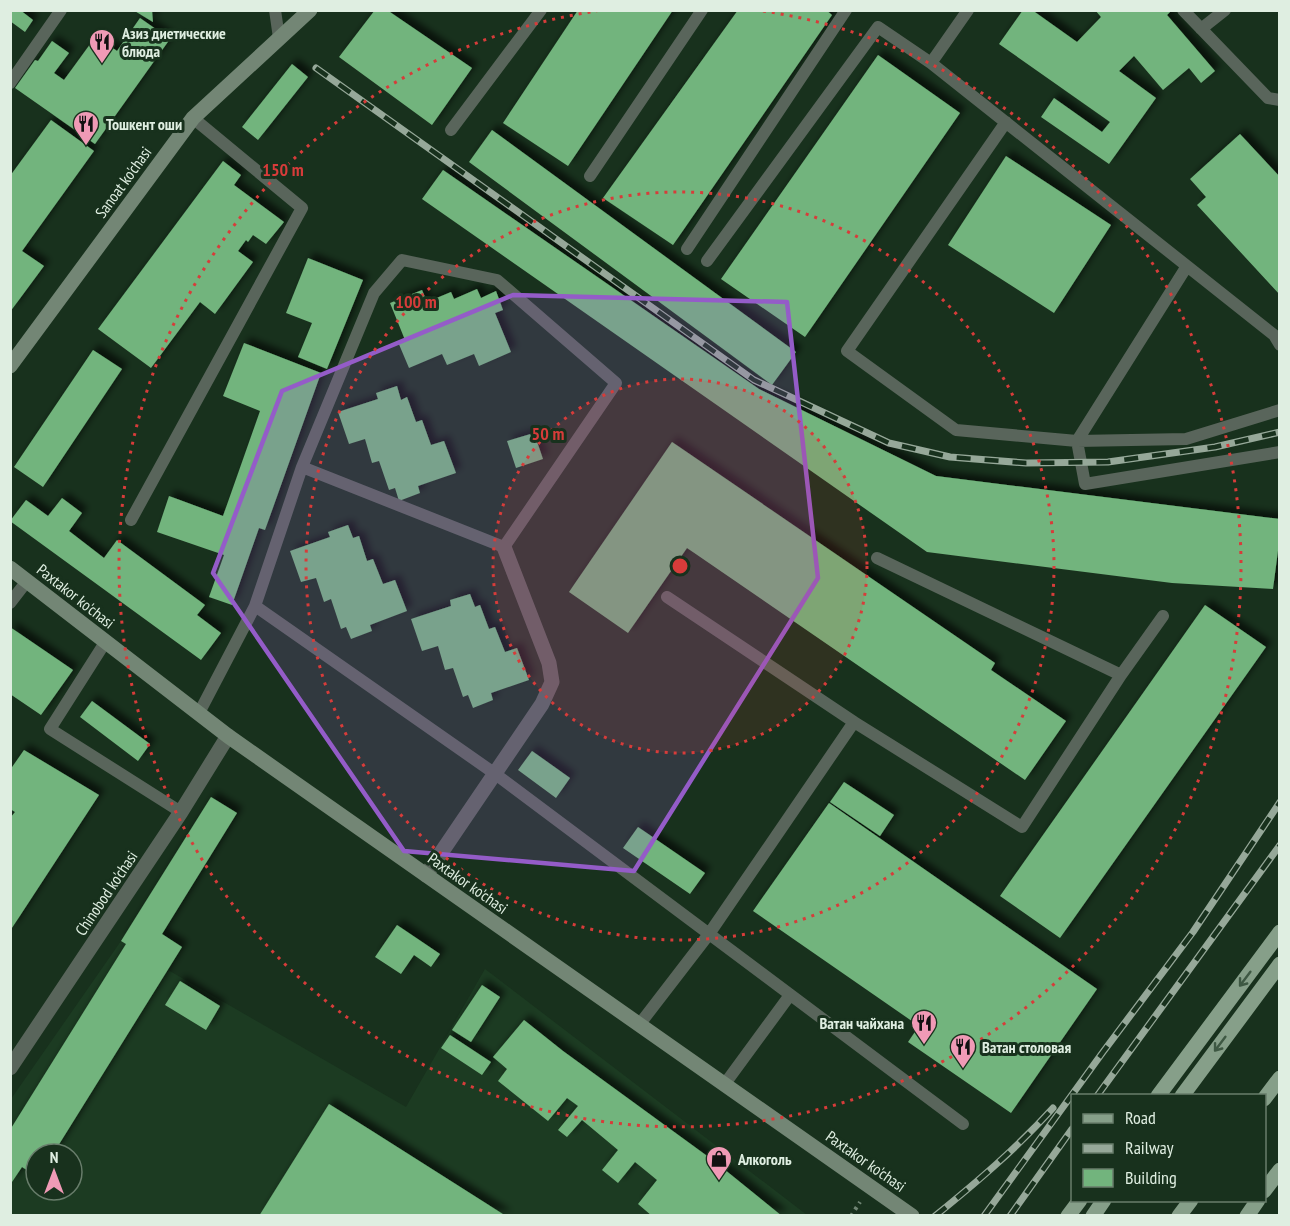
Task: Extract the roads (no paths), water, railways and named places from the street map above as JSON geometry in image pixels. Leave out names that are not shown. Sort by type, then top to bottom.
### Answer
[{"type":"main road","name":"Sanoat ko'chasi","points":[[10,366],[193,118],[310,10]]},
{"type":"main road","name":"Paxtakor ko'chasi","points":[[10,568],[228,736],[912,1215]]},
{"type":"main road","points":[[1159,1094],[1280,932]]},
{"type":"main road","points":[[1183,1094],[1280,964]]},
{"type":"main road","points":[[1266,1096],[1280,1078]]},
{"type":"main road","points":[[1266,1188],[1280,1170]]},
{"type":"main road","points":[[1068,1215],[1078,1202]]},
{"type":"main road","points":[[1093,1215],[1103,1202]]},
{"type":"main road","points":[[1179,1215],[1189,1202]]},
{"type":"main road","points":[[1248,1215],[1257,1202]]},
{"type":"street","points":[[426,875],[542,704],[552,682],[549,663],[504,547]]},
{"type":"street","name":"Chinobod ko'chasi","points":[[10,1068],[181,812],[228,736]]},
{"type":"lane","points":[[10,83],[61,10]]},
{"type":"lane","points":[[275,10],[279,38]]},
{"type":"lane","points":[[450,130],[541,10]]},
{"type":"lane","points":[[590,176],[702,10]]},
{"type":"lane","points":[[687,249],[846,10]]},
{"type":"lane","points":[[931,63],[968,10]]},
{"type":"lane","points":[[1183,10],[1268,98],[1280,100]]},
{"type":"lane","points":[[1201,29],[1224,10]]},
{"type":"lane","points":[[708,261],[878,27],[931,63],[1274,334],[1280,345]]},
{"type":"lane","points":[[131,520],[302,208],[193,118]]},
{"type":"lane","points":[[1005,122],[847,351],[956,430],[1077,441],[1186,439],[1280,410]]},
{"type":"lane","points":[[199,713],[255,606],[302,467],[374,293],[402,260],[497,280],[616,383],[504,547],[302,467]]},
{"type":"lane","points":[[1187,266],[1077,441],[1085,484],[1280,452]]},
{"type":"lane","points":[[877,558],[1121,675]]},
{"type":"lane","points":[[10,603],[27,581]]},
{"type":"lane","points":[[667,597],[854,722],[1022,826],[1121,675],[1163,616]]},
{"type":"lane","points":[[255,606],[494,773],[963,1124]]},
{"type":"lane","points":[[106,641],[50,729],[181,812]]},
{"type":"lane","points":[[639,1024],[709,934],[854,722]]},
{"type":"lane","points":[[724,1085],[790,995]]},
{"type":"railway","points":[[316,68],[754,380],[889,443],[950,457],[1026,463],[1108,462],[1215,447],[1280,432]]},
{"type":"railway","points":[[1073,1094],[1193,932],[1280,802]]},
{"type":"railway","points":[[1098,1094],[1280,845]]},
{"type":"railway","points":[[984,1216],[1071,1096]]},
{"type":"railway","points":[[935,1216],[996,1164],[1053,1108]]},
{"type":"railway","points":[[1010,1216],[1071,1130]]},
{"type":"place","name":"Азиз диетические блюда","points":[[102,65]]},
{"type":"place","name":"Тошкент оши","points":[[86,147]]},
{"type":"place","name":"Ватан чайхана","points":[[924,1046]]},
{"type":"place","name":"Ватан столовая","points":[[963,1070]]},
{"type":"place","name":"Алкоголь","points":[[719,1182]]}]
